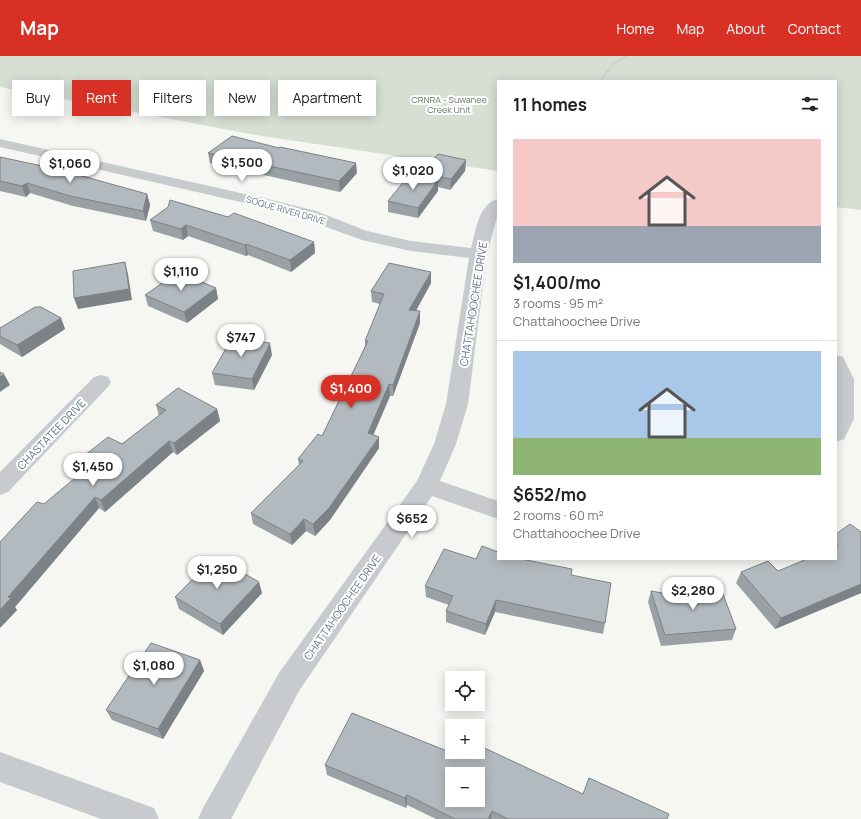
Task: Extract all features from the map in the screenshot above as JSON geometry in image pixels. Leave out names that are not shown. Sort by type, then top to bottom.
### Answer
[{"type":"street","name":"SOQUE RIVER DRIVE","points":[[0,143],[266,203],[310,215],[362,236],[411,246],[478,254]]},
{"type":"street","name":"CHATTAHOOCHEE DRIVE","points":[[214,819],[289,682],[427,485],[445,444],[457,404],[478,254],[490,212],[497,205]]},
{"type":"street","points":[[837,364],[844,379],[843,419],[837,432]]},
{"type":"street","name":"CHASTATEE DRIVE","points":[[0,486],[101,382]]},
{"type":"street","points":[[427,485],[497,510]]},
{"type":"street","points":[[0,767],[143,819]]},
{"type":"path","points":[[601,80],[613,64],[627,56]]},
{"type":"green space","name":"CRNRA - Suwanee Creek Unit","points":[[0,56],[861,56],[861,210],[837,207],[837,80],[497,80],[497,171],[262,136],[155,116],[206,116],[206,80],[139,80],[139,113],[131,112],[131,80],[72,80],[72,100],[64,99],[64,80],[12,80],[12,89],[0,87]]},
{"type":"building","points":[[232,136],[279,148],[356,163],[339,181],[208,153]]},
{"type":"building","points":[[438,154],[466,160],[451,179],[422,173]]},
{"type":"building","points":[[0,157],[61,170],[147,194],[143,211],[70,196],[27,183],[22,186],[0,181]]},
{"type":"building","points":[[410,174],[438,180],[418,208],[388,201]]},
{"type":"building","points":[[170,200],[228,217],[234,213],[314,242],[290,260],[186,225],[181,229],[150,220],[168,207]]},
{"type":"building","points":[[125,262],[129,289],[74,298],[73,271]]},
{"type":"building","points":[[389,263],[431,272],[409,310],[420,311],[393,385],[389,384],[368,433],[379,437],[329,508],[313,524],[304,519],[290,534],[251,513],[303,461],[298,459],[318,434],[322,436],[368,341],[365,341],[384,294],[371,291]]},
{"type":"building","points":[[178,272],[216,288],[184,312],[145,295]]},
{"type":"building","points":[[35,307],[41,307],[61,318],[17,345],[0,336],[0,328]]},
{"type":"building","points":[[232,338],[270,343],[252,379],[212,373]]},
{"type":"building","points":[[178,388],[217,409],[174,443],[169,441],[101,500],[95,497],[8,597],[11,598],[0,610],[0,542],[37,502],[44,504],[81,473],[82,474],[95,461],[85,455],[108,437],[122,444],[166,410],[156,405]]},
{"type":"building","points":[[850,524],[861,532],[861,584],[781,618],[741,572],[768,561],[778,571],[805,560],[837,560],[837,533]]},
{"type":"building","points":[[482,546],[497,552],[497,560],[526,560],[572,569],[571,575],[611,583],[605,623],[496,600],[486,624],[446,611],[453,596],[425,586],[444,549],[476,559]]},
{"type":"building","points":[[215,557],[259,582],[220,624],[175,597]]},
{"type":"building","points":[[720,586],[736,629],[665,635],[651,591],[668,594],[666,591]]},
{"type":"building","points":[[151,643],[200,660],[158,729],[106,710]]},
{"type":"building","points":[[352,713],[445,750],[445,759],[485,759],[485,748],[583,794],[589,778],[669,814],[667,819],[508,819],[492,811],[488,819],[455,819],[407,795],[405,798],[325,765]]}]
